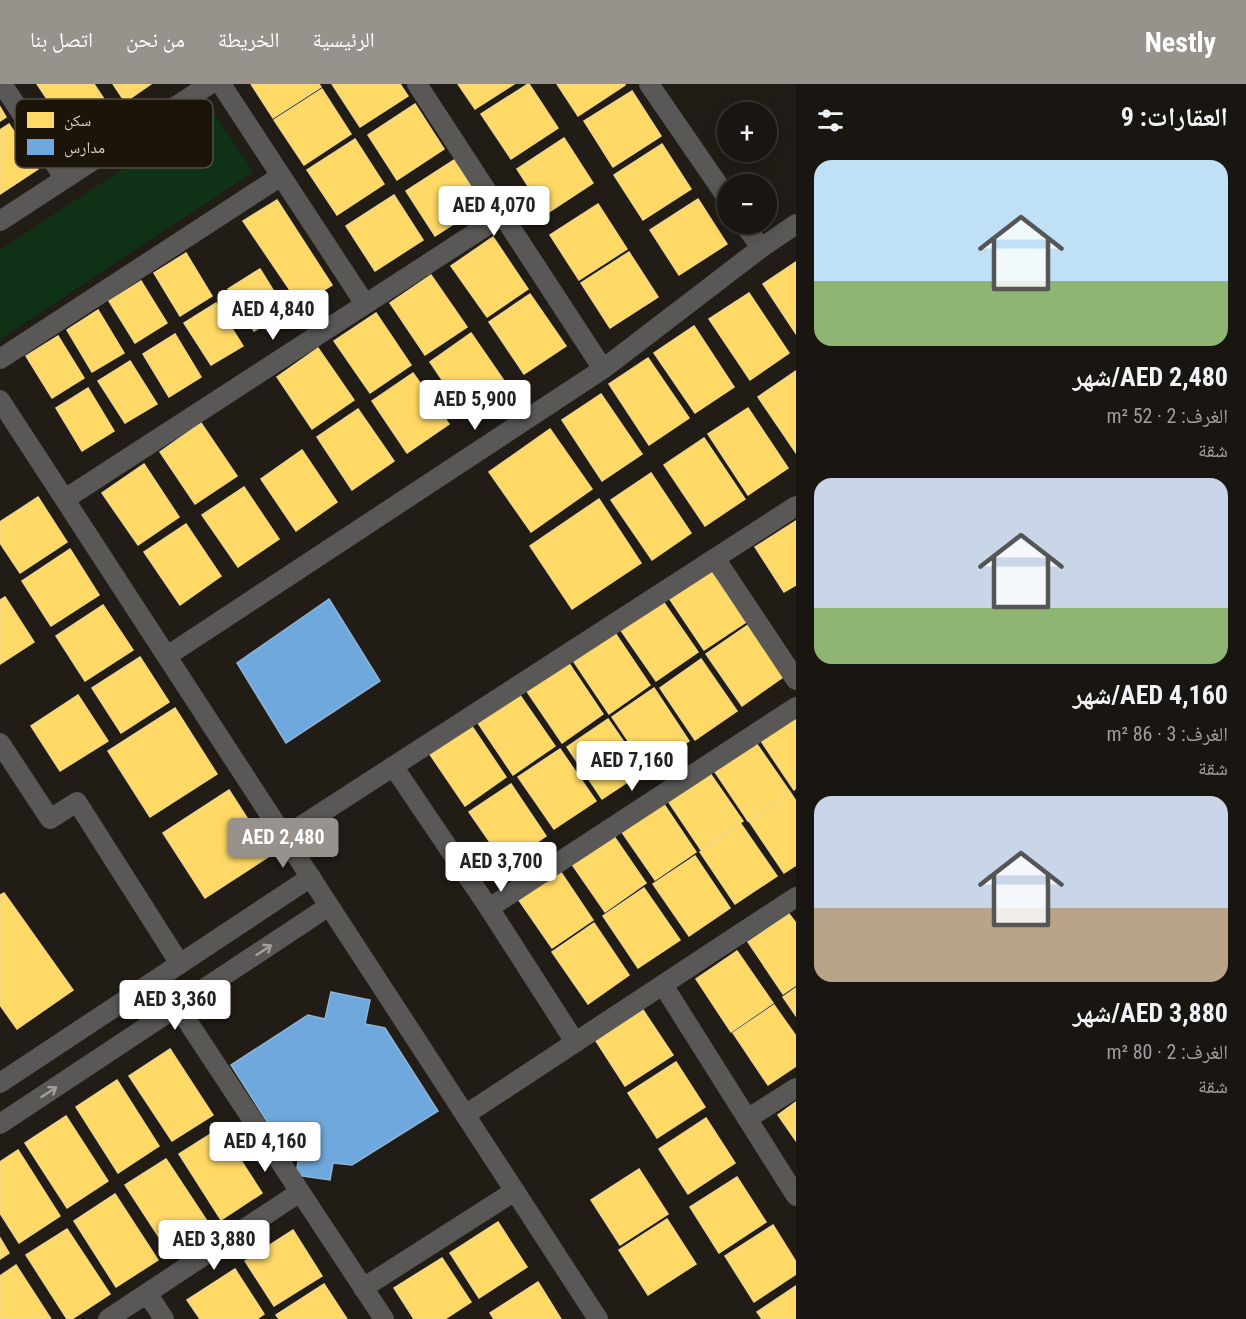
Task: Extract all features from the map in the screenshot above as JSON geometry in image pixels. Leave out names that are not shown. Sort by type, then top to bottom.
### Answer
[{"type":"street","points":[[2,84],[15,104]]},
{"type":"street","points":[[187,99],[210,84]]},
{"type":"street","points":[[221,84],[365,304]]},
{"type":"street","points":[[417,84],[603,369]]},
{"type":"street","points":[[649,84],[717,183]]},
{"type":"street","points":[[58,168],[65,179]]},
{"type":"street","points":[[0,221],[82,168]]},
{"type":"street","points":[[0,359],[282,176]]},
{"type":"street","points":[[65,499],[503,215]]},
{"type":"street","points":[[167,656],[603,369],[760,248],[796,224]]},
{"type":"street","points":[[751,234],[760,248]]},
{"type":"street","points":[[0,400],[598,1319]]},
{"type":"street","points":[[284,837],[796,506]]},
{"type":"street","points":[[715,558],[796,680]]},
{"type":"street","points":[[489,908],[796,706]]},
{"type":"street","points":[[0,743],[50,819],[77,802],[180,964]]},
{"type":"street","points":[[393,766],[489,908],[575,1042]]},
{"type":"street","points":[[0,1083],[311,878]]},
{"type":"street","points":[[465,1115],[796,897]]},
{"type":"street","points":[[0,1124],[329,906]]},
{"type":"street","points":[[663,985],[796,1196]]},
{"type":"street","points":[[178,1007],[384,1319]]},
{"type":"street","points":[[747,1119],[796,1088]]},
{"type":"street","points":[[363,1288],[514,1191]]},
{"type":"street","points":[[108,1319],[300,1192]]},
{"type":"street","points":[[147,1293],[164,1319]]},
{"type":"green space","points":[[213,112],[253,172],[0,339],[0,250],[124,168],[213,168]]},
{"type":"building: سكن","points":[[37,84],[94,84],[104,99],[47,99]]},
{"type":"building: سكن","points":[[113,84],[151,84],[129,99],[123,99]]},
{"type":"building: سكن","points":[[251,84],[319,84],[321,87],[273,118]]},
{"type":"building: سكن","points":[[332,84],[400,84],[408,96],[360,127]]},
{"type":"building: سكن","points":[[458,84],[514,84],[475,109]]},
{"type":"building: سكن","points":[[528,84],[558,128],[511,159],[481,114]]},
{"type":"building: سكن","points":[[557,84],[625,84],[625,85],[578,116]]},
{"type":"building: سكن","points":[[322,89],[351,134],[304,165],[274,120]]},
{"type":"building: سكن","points":[[632,91],[661,136],[613,167],[584,121]]},
{"type":"building: سكن","points":[[415,104],[444,149],[397,180],[368,135]]},
{"type":"building: سكن","points":[[0,107],[6,117],[0,121]]},
{"type":"building: سكن","points":[[9,124],[15,133],[15,168],[38,169],[0,194],[0,130]]},
{"type":"building: سكن","points":[[564,138],[593,183],[546,214],[517,169]]},
{"type":"building: سكن","points":[[355,139],[384,184],[337,215],[307,170]]},
{"type":"building: سكن","points":[[662,144],[691,189],[643,220],[614,175]]},
{"type":"building: سكن","points":[[454,160],[483,205],[435,236],[406,191]]},
{"type":"building: سكن","points":[[394,195],[423,240],[375,271],[346,226]]},
{"type":"building: سكن","points":[[698,199],[717,228],[717,234],[721,234],[727,244],[679,275],[650,230]]},
{"type":"building: سكن","points":[[277,200],[332,285],[300,305],[243,221]]},
{"type":"building: سكن","points":[[598,204],[627,249],[579,280],[550,235]]},
{"type":"building: سكن","points":[[493,237],[528,289],[487,317],[451,266]]},
{"type":"building: سكن","points":[[629,252],[658,297],[610,328],[581,283]]},
{"type":"building: سكن","points":[[186,253],[212,296],[180,316],[154,273]]},
{"type":"building: سكن","points":[[796,262],[796,334],[763,284]]},
{"type":"building: سكن","points":[[260,269],[286,311],[254,331],[228,289]]},
{"type":"building: سكن","points":[[431,275],[467,327],[425,355],[390,303]]},
{"type":"building: سكن","points":[[141,281],[167,323],[135,343],[109,301]]},
{"type":"building: سكن","points":[[749,293],[789,353],[750,380],[709,319]]},
{"type":"building: سكن","points":[[530,294],[566,346],[524,374],[489,322]]},
{"type":"building: سكن","points":[[216,303],[243,346],[211,365],[184,323]]},
{"type":"building: سكن","points":[[98,310],[124,353],[92,372],[67,330]]},
{"type":"building: سكن","points":[[376,313],[411,365],[370,393],[334,341]]},
{"type":"building: سكن","points":[[694,326],[734,387],[695,413],[654,353]]},
{"type":"building: سكن","points":[[471,333],[507,385],[465,414],[430,362]]},
{"type":"building: سكن","points":[[175,334],[201,377],[169,397],[143,354]]},
{"type":"building: سكن","points":[[58,336],[84,378],[52,398],[26,356]]},
{"type":"building: سكن","points":[[318,348],[354,400],[312,429],[277,377]]},
{"type":"building: سكن","points":[[648,358],[689,418],[649,445],[609,384]]},
{"type":"building: سكن","points":[[130,361],[157,404],[125,423],[98,381]]},
{"type":"building: سكن","points":[[796,371],[796,453],[758,397]]},
{"type":"building: سكن","points":[[413,373],[449,424],[407,453],[372,401]]},
{"type":"building: سكن","points":[[88,388],[114,431],[82,451],[56,408]]},
{"type":"building: سكن","points":[[601,394],[642,454],[602,481],[562,420]]},
{"type":"building: سكن","points":[[748,408],[788,468],[748,495],[708,434]]},
{"type":"building: سكن","points":[[358,409],[394,461],[352,490],[317,437]]},
{"type":"building: سكن","points":[[201,423],[237,476],[195,504],[160,452]]},
{"type":"building: سكن","points":[[550,429],[592,489],[531,532],[489,472]]},
{"type":"building: سكن","points":[[704,438],[745,499],[705,526],[664,465]]},
{"type":"building: سكن","points":[[302,450],[337,502],[296,531],[261,479]]},
{"type":"building: سكن","points":[[144,464],[179,517],[138,545],[102,493]]},
{"type":"building: سكن","points":[[651,473],[691,533],[652,560],[611,500]]},
{"type":"building: سكن","points":[[244,487],[279,539],[238,567],[202,515]]},
{"type":"building: سكن","points":[[38,497],[67,542],[20,573],[0,543],[0,522]]},
{"type":"building: سكن","points":[[599,499],[641,563],[572,609],[530,546]]},
{"type":"building: سكن","points":[[796,521],[796,585],[784,592],[755,547]]},
{"type":"building: سكن","points":[[186,524],[221,576],[180,605],[144,552]]},
{"type":"building: سكن","points":[[70,549],[99,595],[51,626],[22,581]]},
{"type":"building: سكن","points":[[710,570],[746,622],[704,650],[669,598]]},
{"type":"building: سكن","points":[[5,597],[34,642],[0,664],[0,600]]},
{"type":"building: سكن","points":[[662,600],[698,652],[656,681],[620,629]]},
{"type":"building: سكن","points":[[103,605],[133,650],[85,681],[56,636]]},
{"type":"building: سكن","points":[[748,625],[783,677],[742,706],[706,654]]},
{"type":"building: سكن","points":[[615,633],[650,685],[609,714],[574,662]]},
{"type":"building: سكن","points":[[140,657],[169,702],[121,733],[92,688]]},
{"type":"building: سكن","points":[[701,659],[737,711],[695,740],[660,688]]},
{"type":"building: سكن","points":[[568,662],[603,714],[562,743],[526,690]]},
{"type":"building: سكن","points":[[654,688],[689,741],[647,769],[612,717]]},
{"type":"building: سكن","points":[[519,694],[555,746],[513,775],[478,723]]},
{"type":"building: سكن","points":[[78,695],[108,741],[60,771],[31,726]]},
{"type":"building: سكن","points":[[175,708],[217,774],[150,817],[108,751]]},
{"type":"building: سكن","points":[[796,712],[796,788],[794,790],[759,738]]},
{"type":"building: سكن","points":[[608,719],[644,771],[602,799],[567,747]]},
{"type":"building: سكن","points":[[471,725],[506,777],[465,806],[429,753]]},
{"type":"building: سكن","points":[[754,740],[790,792],[748,821],[713,769]]},
{"type":"building: سكن","points":[[560,749],[596,801],[554,829],[518,777]]},
{"type":"building: سكن","points":[[707,769],[743,821],[701,850],[666,798]]},
{"type":"building: سكن","points":[[511,784],[546,836],[505,864],[469,812]]},
{"type":"building: سكن","points":[[229,790],[271,855],[205,898],[163,833]]},
{"type":"building: سكن","points":[[790,792],[796,801],[796,865],[784,873],[749,821]]},
{"type":"building: سكن","points":[[661,800],[696,852],[655,880],[619,828]]},
{"type":"building: سكن","points":[[741,824],[777,876],[735,904],[700,852]]},
{"type":"building: سكن","points":[[611,832],[646,883],[605,912],[569,860]]},
{"type":"building: سكن","points":[[695,856],[730,908],[689,936],[653,884]]},
{"type":"building: سكن","points":[[558,868],[593,920],[552,948],[516,896]]},
{"type":"building: سكن","points":[[644,888],[680,940],[638,968],[603,916]]},
{"type":"building: سكن","points":[[4,893],[73,990],[17,1029],[0,1005],[0,895]]},
{"type":"building: سكن","points":[[789,914],[796,923],[796,985],[783,994],[748,942]]},
{"type":"building: سكن","points":[[594,923],[629,975],[588,1004],[552,952]]},
{"type":"building: سكن","points":[[737,951],[773,1003],[731,1032],[696,979]]},
{"type":"building: سكن","points":[[796,988],[796,1016],[783,997]]},
{"type":"building: سكن","points":[[774,1005],[796,1036],[796,1066],[768,1085],[733,1033]]},
{"type":"building: سكن","points":[[643,1010],[673,1055],[625,1086],[596,1041]]},
{"type":"building: سكن","points":[[170,1049],[213,1115],[172,1141],[129,1076]]},
{"type":"building: سكن","points":[[676,1062],[705,1107],[657,1138],[628,1093]]},
{"type":"building: سكن","points":[[117,1080],[159,1146],[118,1173],[76,1107]]},
{"type":"building: سكن","points":[[796,1102],[796,1141],[778,1115]]},
{"type":"building: سكن","points":[[66,1116],[108,1181],[67,1208],[25,1143]]},
{"type":"building: سكن","points":[[706,1118],[735,1163],[688,1194],[659,1149]]},
{"type":"building: سكن","points":[[220,1128],[262,1193],[221,1220],[179,1154]]},
{"type":"building: سكن","points":[[18,1150],[60,1216],[19,1243],[0,1213],[0,1162]]},
{"type":"building: سكن","points":[[166,1159],[209,1224],[168,1251],[125,1185]]},
{"type":"building: سكن","points":[[639,1169],[668,1214],[620,1245],[591,1200]]},
{"type":"building: سكن","points":[[737,1177],[766,1222],[719,1253],[690,1207]]},
{"type":"building: سكن","points":[[115,1194],[158,1260],[116,1287],[74,1221]]},
{"type":"building: سكن","points":[[667,1219],[696,1264],[648,1295],[619,1250]]},
{"type":"building: سكن","points":[[498,1222],[527,1267],[479,1298],[450,1253]]},
{"type":"building: سكن","points":[[773,1225],[796,1262],[796,1274],[754,1302],[725,1256]]},
{"type":"building: سكن","points":[[67,1229],[110,1294],[72,1319],[67,1319],[26,1255]]},
{"type":"building: سكن","points":[[293,1230],[322,1276],[274,1306],[245,1261]]},
{"type":"building: سكن","points":[[0,1238],[9,1253],[0,1259]]},
{"type":"building: سكن","points":[[442,1258],[471,1302],[445,1319],[414,1319],[394,1288]]},
{"type":"building: سكن","points":[[16,1265],[51,1319],[0,1319],[0,1276]]},
{"type":"building: سكن","points":[[235,1269],[264,1314],[257,1319],[200,1319],[187,1300]]},
{"type":"building: سكن","points":[[538,1282],[561,1319],[494,1319],[490,1313]]},
{"type":"building: سكن","points":[[324,1284],[347,1319],[279,1319],[276,1315]]},
{"type":"building: سكن","points":[[796,1286],[796,1319],[762,1319],[757,1312]]},
{"type":"building: مدارس","points":[[329,599],[380,681],[286,743],[237,663]]},
{"type":"building: مدارس","points":[[331,992],[370,1000],[365,1024],[385,1028],[438,1111],[352,1165],[333,1163],[330,1180],[296,1175],[300,1147],[282,1145],[231,1065],[308,1015],[325,1019]]}]
